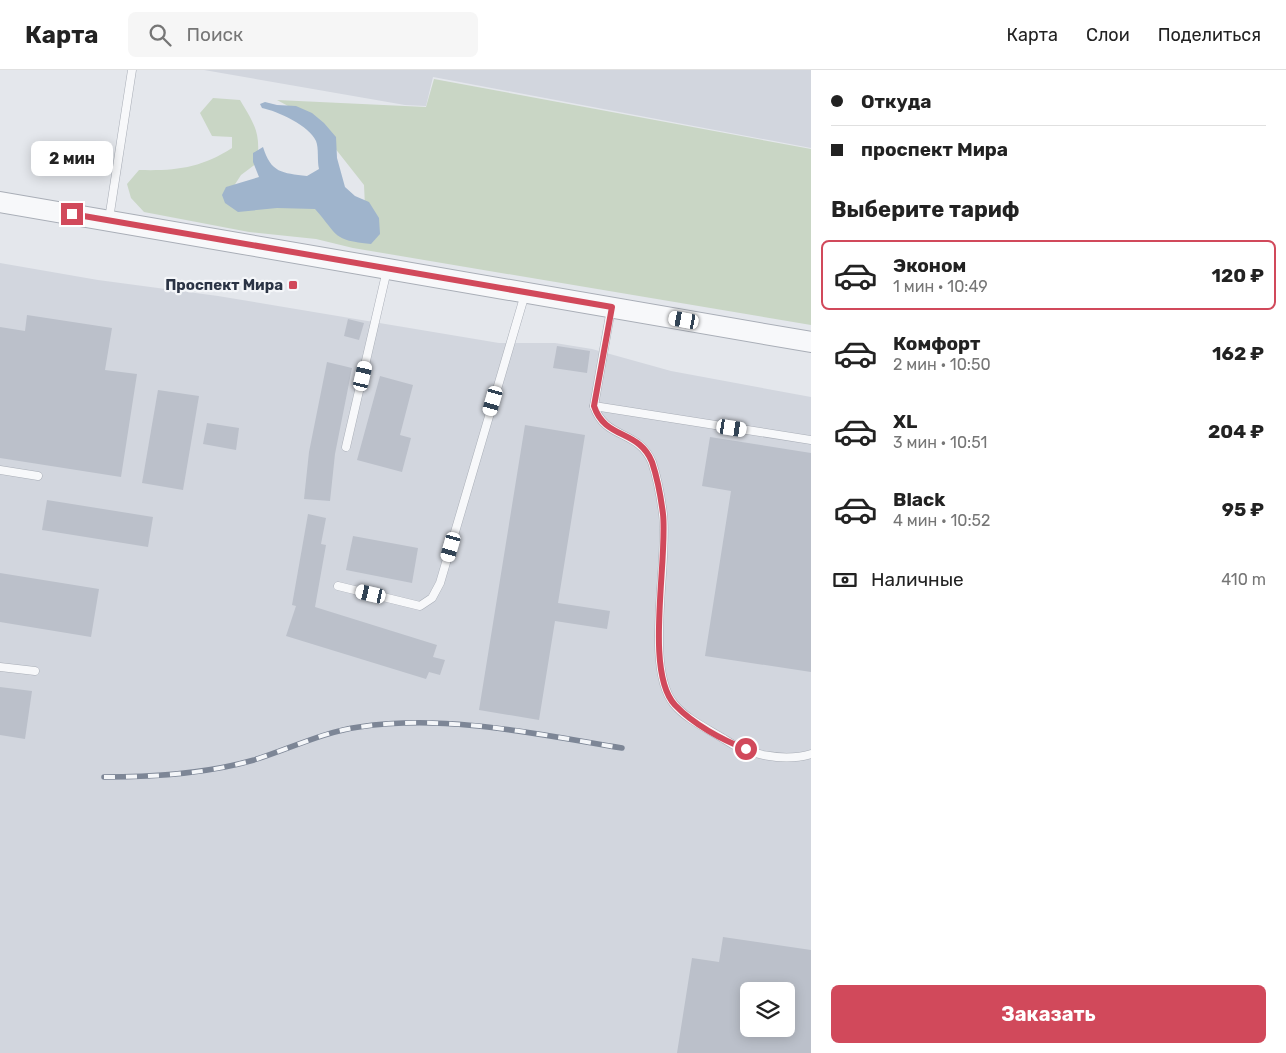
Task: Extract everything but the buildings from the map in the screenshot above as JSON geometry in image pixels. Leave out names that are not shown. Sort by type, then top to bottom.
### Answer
[{"type":"street","points":[[0,202],[109,219],[811,342]]},
{"type":"lane","points":[[109,219],[132,70]]},
{"type":"lane","points":[[346,447],[387,268]]},
{"type":"lane","points":[[338,586],[420,606],[432,598],[440,583],[525,292]]},
{"type":"lane","points":[[612,307],[594,406],[598,418],[608,428],[627,435],[641,447],[651,461],[663,515],[660,676],[674,704],[729,743],[763,755],[801,757],[811,754]]},
{"type":"lane","points":[[594,406],[811,440]]},
{"type":"lane","points":[[0,470],[38,476]]},
{"type":"lane","points":[[0,667],[35,671]]},
{"type":"shaded area","points":[[204,70],[811,70],[811,148],[433,77],[426,106],[405,105]]},
{"type":"shaded area","points":[[0,263],[98,280],[218,296],[499,343],[555,343],[592,349],[671,371],[811,397],[811,1053],[0,1053]]},
{"type":"green space","points":[[434,79],[811,149],[811,325],[353,248],[316,239],[249,232],[144,212],[131,198],[127,184],[139,170],[165,170],[188,167],[210,160],[232,148],[232,137],[212,136],[200,113],[213,98],[240,100],[256,130],[258,144],[257,163],[241,175],[230,192],[365,207],[364,185],[312,119],[277,100],[426,107]]},
{"type":"water","points":[[265,102],[296,106],[312,113],[336,137],[337,158],[345,187],[355,196],[369,202],[379,218],[380,234],[371,244],[349,241],[337,235],[315,209],[277,208],[238,212],[225,203],[222,195],[226,187],[259,177],[253,162],[253,153],[263,147],[266,156],[274,167],[284,172],[307,176],[319,169],[317,144],[313,135],[292,120],[262,108],[260,104]]},
{"type":"railway","points":[[104,777],[161,775],[217,769],[254,760],[346,729],[392,724],[425,723],[491,727],[622,748]]},
{"type":"place","name":"Проспект Мира","points":[[293,285]]},
{"type":"route","points":[[72,214],[612,307],[597,379],[594,406],[598,418],[608,428],[627,435],[641,447],[651,461],[663,515],[660,676],[674,704],[695,721],[729,743],[746,749]]}]
